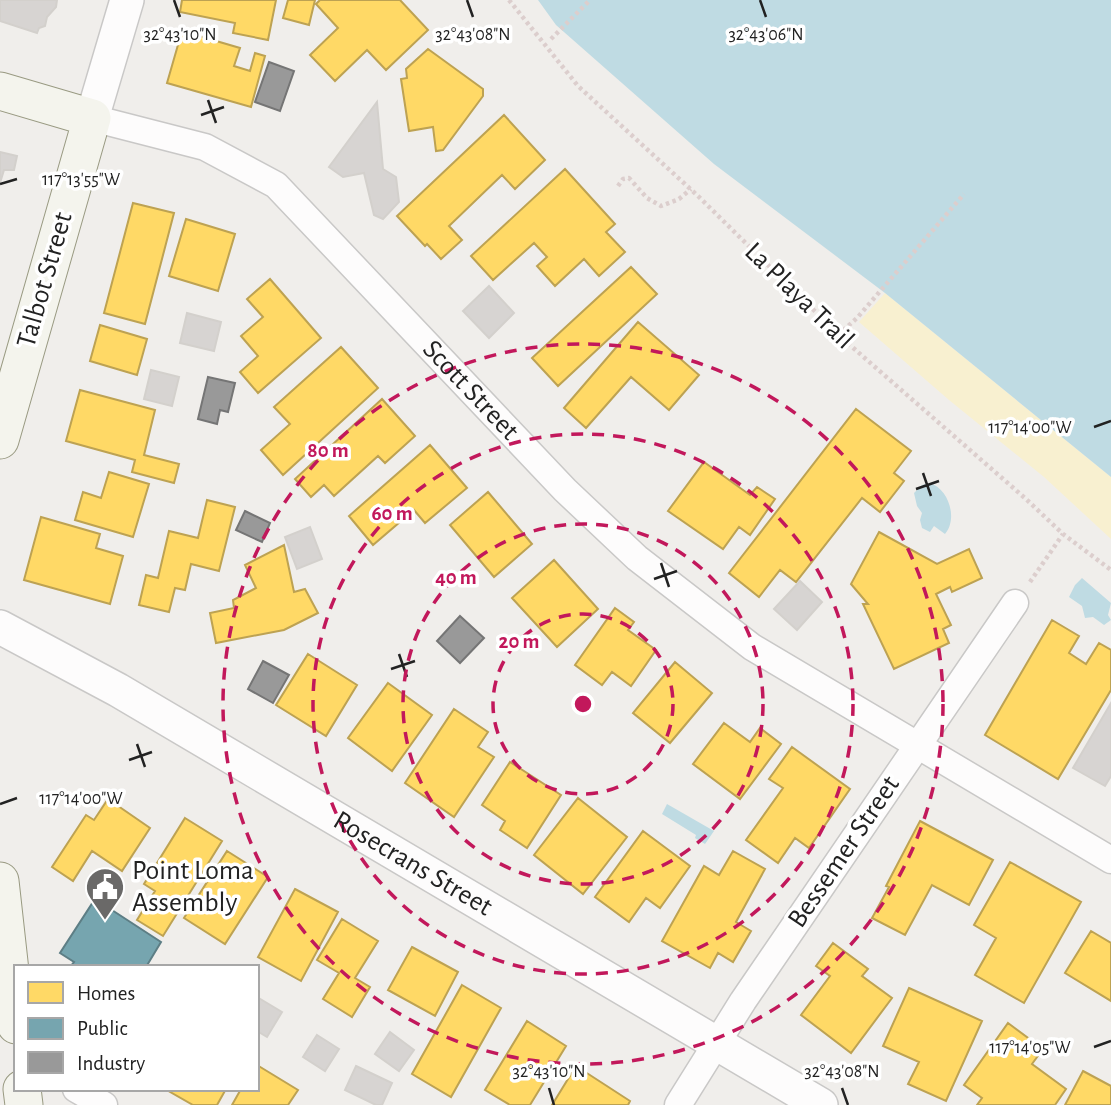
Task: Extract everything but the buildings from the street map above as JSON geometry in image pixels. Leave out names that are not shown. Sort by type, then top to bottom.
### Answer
[{"type":"main road","name":"Scott Street","points":[[0,91],[92,118]]},
{"type":"main road","name":"Talbot Street","points":[[0,440],[92,118]]},
{"type":"main road","points":[[0,881],[14,1007]]},
{"type":"street","name":"Talbot Street","points":[[92,118],[127,0]]},
{"type":"street","name":"Scott Street","points":[[92,118],[205,147],[276,186],[565,490],[638,558],[752,647],[1111,860]]},
{"type":"street","name":"Bessemer Street","points":[[678,1105],[716,1042],[1015,603]]},
{"type":"street","name":"Rosecrans Street","points":[[0,627],[118,690],[821,1105]]},
{"type":"street","points":[[80,1091],[104,1105]]},
{"type":"path","name":"La Playa Trail","points":[[509,0],[578,86],[691,190],[838,335],[1063,534],[1111,570]]},
{"type":"path","points":[[551,39],[590,0]]},
{"type":"path","points":[[618,186],[623,179],[629,178],[647,198],[661,205],[679,199],[691,190]]},
{"type":"path","points":[[838,335],[857,318],[964,194]]},
{"type":"path","points":[[1015,603],[1063,534]]},
{"type":"sand","points":[[885,293],[1111,477],[1111,539],[1044,477],[859,322]]},
{"type":"water","points":[[538,0],[1111,0],[1111,477],[885,293],[714,164],[556,25]]},
{"type":"water","points":[[930,483],[942,491],[950,505],[951,521],[945,534],[934,526],[930,532],[922,528],[922,513],[914,493],[922,485]]},
{"type":"water","points":[[1082,578],[1111,603],[1108,615],[1111,620],[1104,625],[1093,617],[1085,618],[1082,606],[1069,597]]},
{"type":"water","points":[[667,804],[714,831],[705,844],[695,838],[696,835],[662,814]]},
{"type":"place","name":"Point Loma Assembly","points":[[105,921]]}]
